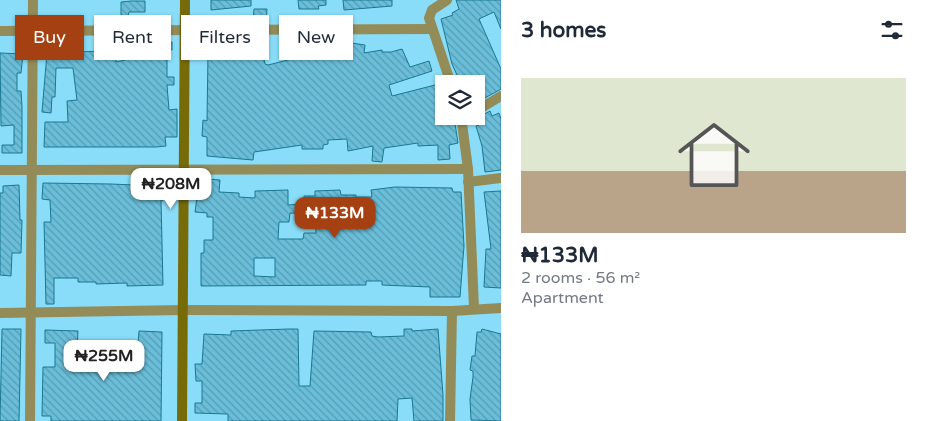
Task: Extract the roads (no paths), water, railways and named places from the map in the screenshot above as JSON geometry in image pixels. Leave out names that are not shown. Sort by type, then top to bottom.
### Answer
[{"type":"main road","points":[[184,15],[185,0]]},
{"type":"main road","points":[[182,421],[184,60]]},
{"type":"street","points":[[34,0],[34,15]]},
{"type":"street","points":[[447,0],[432,10],[429,18],[448,75]]},
{"type":"street","points":[[269,30],[432,29]]},
{"type":"street","points":[[84,31],[181,30]]},
{"type":"street","points":[[0,31],[15,31]]},
{"type":"street","points":[[30,421],[33,60]]},
{"type":"street","points":[[485,106],[501,96]]},
{"type":"street","points":[[464,125],[468,169],[474,308]]},
{"type":"street","points":[[0,170],[468,169]]},
{"type":"street","points":[[468,182],[501,178]]},
{"type":"street","points":[[0,313],[183,310],[452,311],[474,308],[501,308]]},
{"type":"street","points":[[450,421],[452,311]]}]
